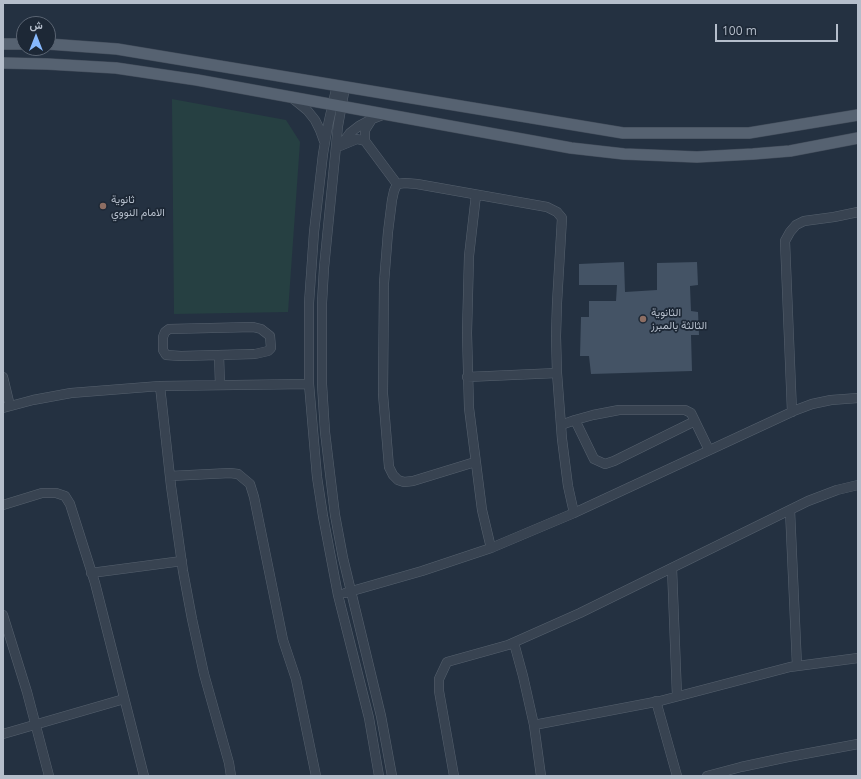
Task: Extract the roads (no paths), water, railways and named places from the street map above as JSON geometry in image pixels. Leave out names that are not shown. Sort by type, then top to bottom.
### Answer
[{"type":"main road","points":[[3,44],[16,44]]},
{"type":"main road","points":[[56,45],[117,49],[623,133],[749,133],[858,115]]},
{"type":"main road","points":[[3,63],[116,68],[198,80],[571,148],[624,154],[697,157],[753,154],[790,151],[858,138]]},
{"type":"street","points":[[341,86],[337,106],[325,144],[317,200],[309,303],[309,384],[317,477],[323,516],[338,595],[369,718],[379,776]]},
{"type":"street","points":[[291,97],[307,110],[315,120],[325,144]]},
{"type":"street","points":[[337,106],[338,126],[336,156],[330,199],[322,303],[322,384],[325,432],[336,515],[350,592],[381,716],[392,776]]},
{"type":"street","points":[[336,156],[340,146],[350,133],[372,119],[386,114]]},
{"type":"street","points":[[372,119],[365,130],[365,141],[397,184]]},
{"type":"street","points":[[340,146],[357,139],[365,141]]},
{"type":"street","points":[[397,184],[417,184],[547,208],[557,212],[562,218],[557,303],[557,373],[568,486],[574,513]]},
{"type":"street","points":[[397,184],[392,200],[384,283],[383,394],[389,468],[398,480],[404,482],[413,481],[475,462]]},
{"type":"street","points":[[476,195],[470,256],[467,377],[475,462],[482,510],[491,548]]},
{"type":"street","points":[[792,412],[786,241],[790,232],[796,225],[804,221],[858,212]]},
{"type":"street","points":[[253,327],[261,329],[270,336],[271,348],[263,353],[219,356],[166,355],[163,350],[163,337],[165,332],[169,329],[253,327]]},
{"type":"street","points":[[219,356],[220,385]]},
{"type":"street","points":[[467,377],[557,373]]},
{"type":"street","points":[[3,377],[7,407],[33,400],[71,393],[160,386],[309,384]]},
{"type":"street","points":[[160,386],[170,476],[192,619],[231,776]]},
{"type":"street","points":[[338,595],[422,572],[491,548],[574,513],[812,404],[831,400],[858,398]]},
{"type":"street","points":[[561,425],[575,420],[619,410],[685,410],[691,413],[709,450]]},
{"type":"street","points":[[575,420],[594,459],[605,464],[695,421]]},
{"type":"street","points":[[170,476],[238,474],[250,484],[254,497],[283,640],[296,679],[316,776]]},
{"type":"street","points":[[454,776],[439,691],[439,679],[447,662],[514,643],[580,613],[808,501],[837,490],[858,485]]},
{"type":"street","points":[[3,505],[42,493],[56,493],[65,496],[70,504],[91,573],[144,776]]},
{"type":"street","points":[[790,510],[797,666]]},
{"type":"street","points":[[91,573],[182,561]]},
{"type":"street","points":[[672,568],[677,696]]},
{"type":"street","points":[[3,615],[36,723],[49,776]]},
{"type":"street","points":[[514,643],[534,725],[541,776]]},
{"type":"street","points":[[534,725],[656,702],[751,676],[797,666],[858,658]]},
{"type":"street","points":[[3,734],[36,723],[124,699]]},
{"type":"street","points":[[656,702],[677,776]]},
{"type":"street","points":[[707,776],[788,757],[858,744]]},
{"type":"place","name":"ثانوية الامام النووي","points":[[103,206]]},
{"type":"place","name":"الثانوية الثالثة بالمبرز","points":[[643,319]]}]
